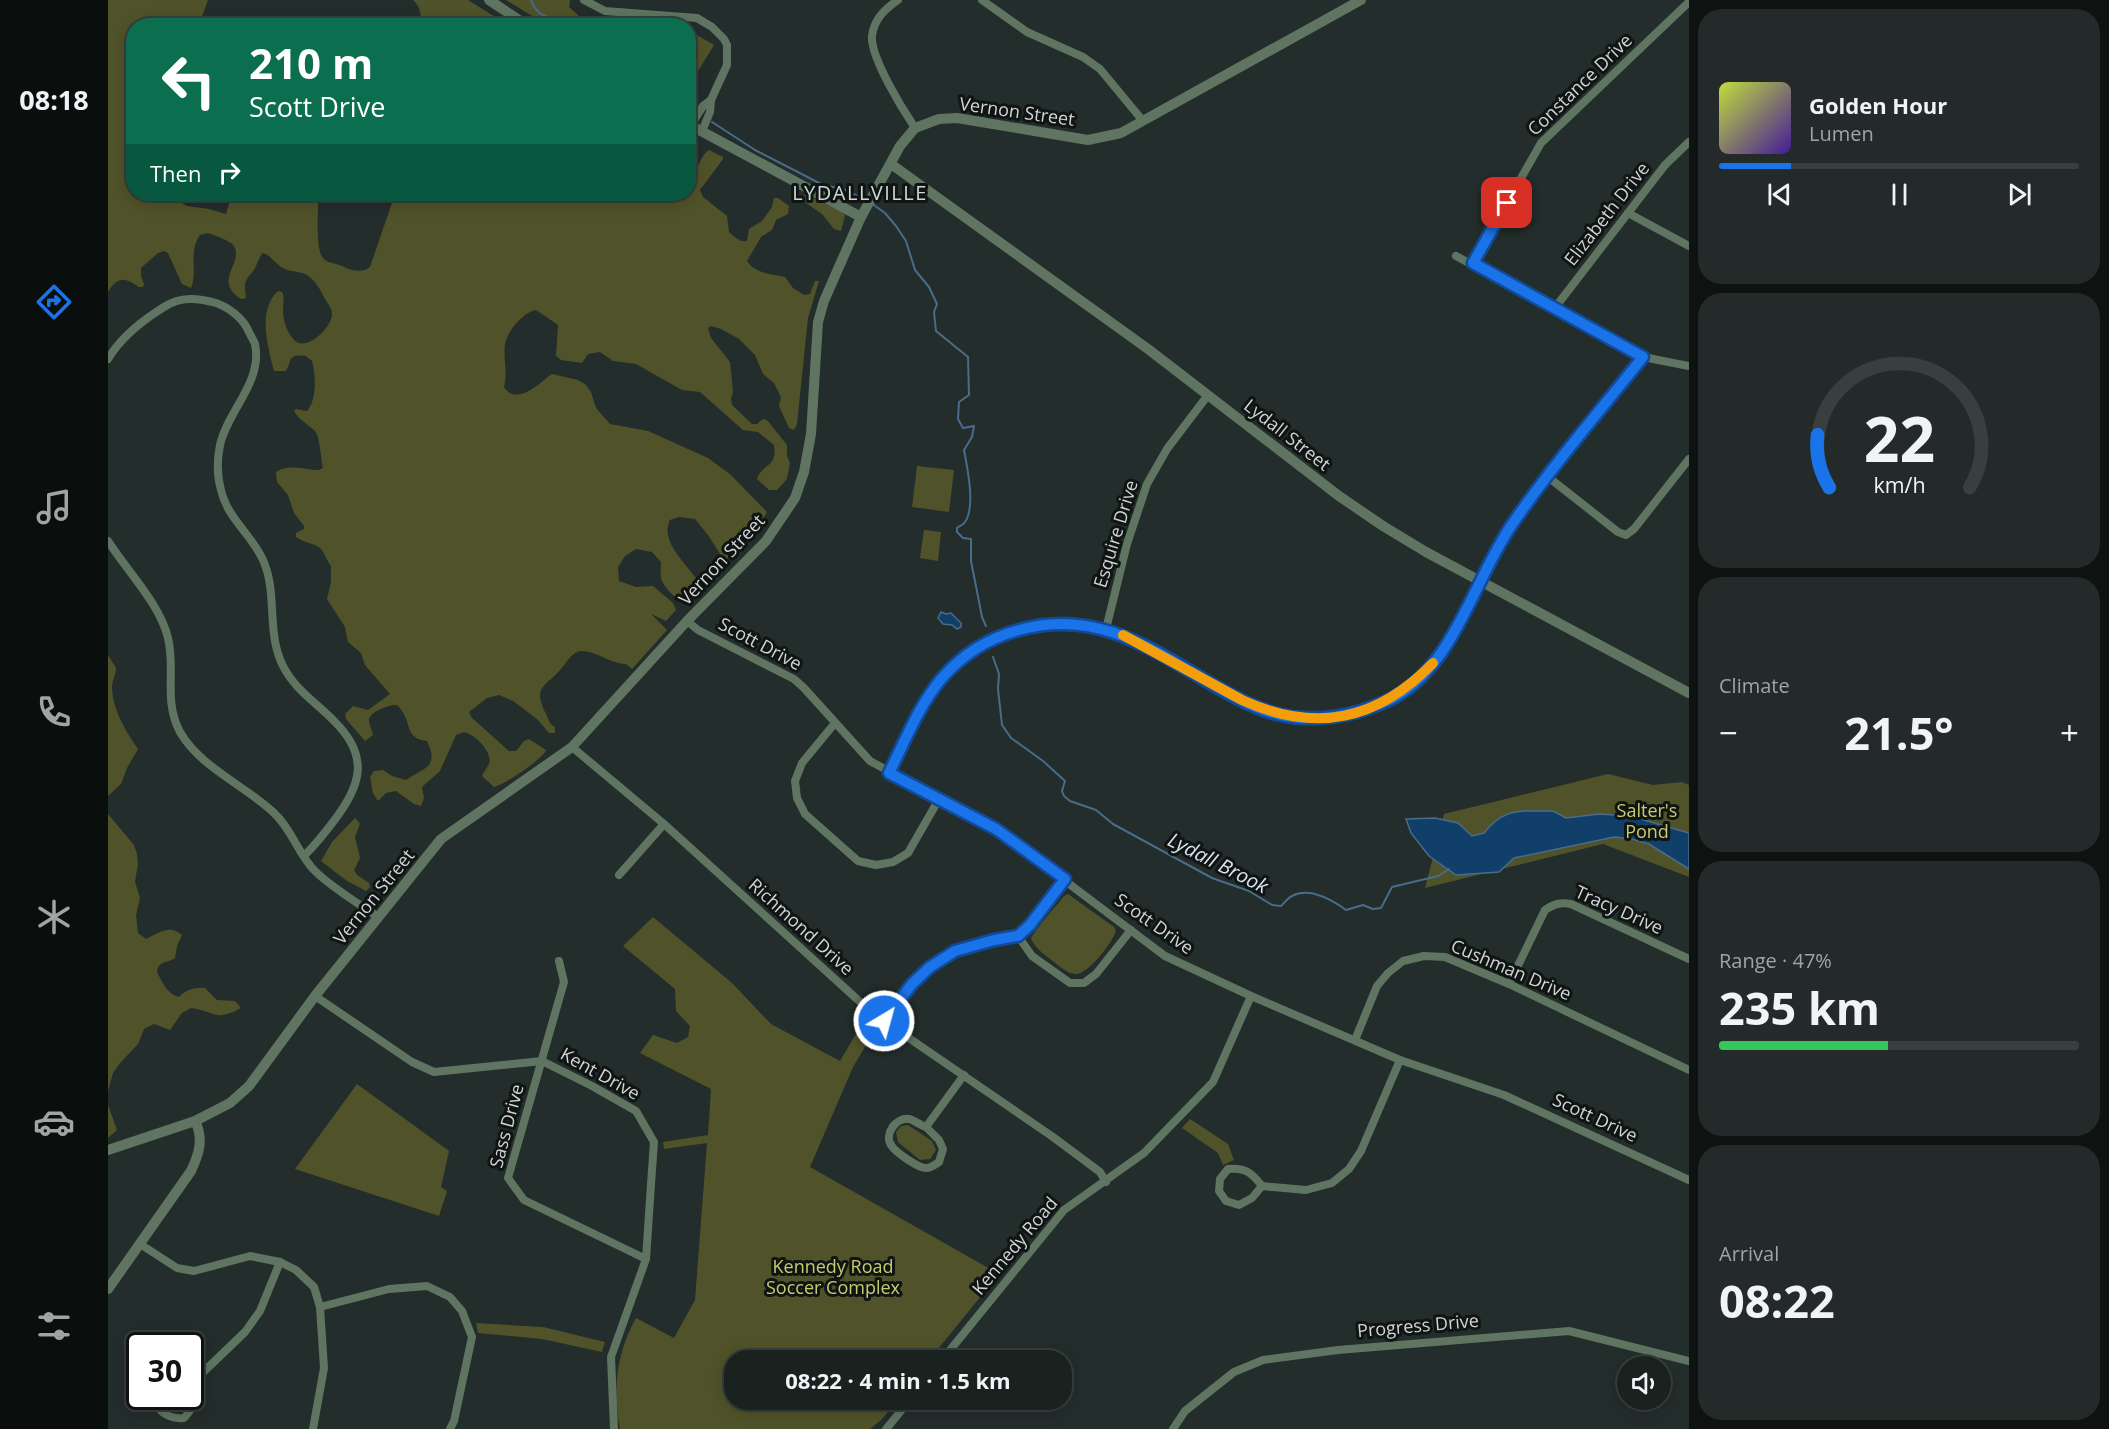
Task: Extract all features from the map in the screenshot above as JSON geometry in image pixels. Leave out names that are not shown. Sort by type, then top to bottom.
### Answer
[{"type":"street","points":[[489,0],[516,18]]},
{"type":"street","points":[[584,0],[605,11],[697,18],[712,27],[724,39],[727,45],[727,65],[704,113],[696,120]]},
{"type":"street","points":[[898,0],[879,17],[872,36],[873,48],[885,75],[915,128]]},
{"type":"street","points":[[982,0],[1027,32],[1083,57],[1100,69],[1143,121]]},
{"type":"street","name":"Vernon Street","points":[[108,1150],[195,1121],[230,1103],[249,1086],[315,996],[441,839],[572,747],[687,621],[766,540],[795,498],[808,454],[818,322],[824,302],[861,217],[900,146],[915,128],[939,119],[957,118],[1088,140],[1121,133],[1361,0]]},
{"type":"street","name":"Constance Drive","points":[[1473,263],[1541,143],[1689,2]]},
{"type":"street","points":[[702,131],[704,113]]},
{"type":"street","points":[[696,128],[861,217]]},
{"type":"street","name":"Elizabeth Drive","points":[[1554,309],[1665,165],[1689,142]]},
{"type":"street","name":"Lydall Street","points":[[891,164],[1148,349],[1360,511],[1412,544],[1689,693]]},
{"type":"street","points":[[1628,213],[1689,246]]},
{"type":"street","points":[[1456,256],[1473,263],[1643,357],[1689,366]]},
{"type":"street","points":[[108,359],[146,318],[171,303],[196,298],[225,306],[244,324],[255,344],[255,371],[229,420],[220,444],[218,469],[221,492],[232,517],[263,559],[269,580],[276,644],[282,665],[294,684],[335,722],[350,740],[358,763],[356,784],[349,801],[316,845],[304,856]]},
{"type":"street","points":[[889,773],[924,705],[941,680],[956,664],[979,647],[1005,633],[1033,626],[1068,624],[1106,629],[1136,641],[1233,696],[1262,710],[1282,715],[1329,718],[1362,711],[1385,702],[1416,681],[1434,662],[1450,639],[1511,525],[1643,357]]},
{"type":"street","name":"Esquire Drive","points":[[1106,629],[1127,544],[1147,484],[1167,449],[1208,395]]},
{"type":"street","points":[[1548,477],[1618,532],[1626,535],[1634,529],[1689,459]]},
{"type":"street","points":[[108,541],[159,615],[168,637],[172,710],[180,732],[199,755],[273,812],[291,833],[315,871],[378,917]]},
{"type":"street","name":"Scott Drive","points":[[687,621],[698,630],[794,680],[870,761],[996,829],[1173,960],[1400,1060],[1504,1095],[1689,1180]]},
{"type":"street","points":[[835,723],[802,763],[795,781],[797,798],[805,814],[858,861],[876,865],[893,862],[908,853],[939,798]]},
{"type":"street","name":"Richmond Drive","points":[[572,747],[664,824],[824,970],[884,1021],[1100,1172],[1106,1182]]},
{"type":"street","points":[[619,875],[664,824]]},
{"type":"street","points":[[884,1021],[912,984],[946,956],[984,942],[1018,936],[1030,925],[1065,879]]},
{"type":"street","name":"Tracy Drive","points":[[1509,984],[1545,910],[1554,904],[1563,902],[1572,904],[1689,959]]},
{"type":"street","points":[[1018,936],[1032,956],[1070,983],[1084,983],[1096,975],[1131,930]]},
{"type":"street","name":"Cushman Drive","points":[[1355,1040],[1377,986],[1388,973],[1403,961],[1424,956],[1445,957],[1509,984],[1689,1070]]},
{"type":"street","name":"Sass Drive","points":[[559,961],[564,982],[508,1178],[524,1200],[645,1259]]},
{"type":"street","name":"Kent Drive","points":[[315,996],[412,1062],[434,1072],[542,1061],[636,1111],[654,1142],[645,1259],[611,1357],[614,1429]]},
{"type":"street","name":"Kennedy Road","points":[[950,1350],[1064,1210],[1144,1153],[1213,1082],[1251,996]]},
{"type":"street","points":[[1262,1186],[1252,1198],[1239,1205],[1227,1201],[1219,1191],[1220,1179],[1228,1169],[1239,1167],[1252,1173],[1262,1186],[1306,1190],[1332,1183],[1349,1169],[1361,1151],[1400,1060]]},
{"type":"street","points":[[926,1127],[964,1075]]},
{"type":"street","points":[[903,1119],[910,1119],[926,1127],[939,1140],[943,1149],[939,1162],[928,1168],[921,1167],[902,1155],[891,1145],[888,1137],[892,1126],[903,1119]]},
{"type":"street","points":[[108,1289],[197,1160],[201,1133],[195,1121]]},
{"type":"street","points":[[140,1244],[177,1268],[194,1271],[250,1256],[280,1262],[296,1270],[314,1287],[320,1307],[324,1368],[313,1429]]},
{"type":"street","points":[[204,1370],[245,1332],[260,1311],[280,1262]]},
{"type":"street","points":[[320,1307],[389,1289],[427,1286],[450,1297],[462,1311],[472,1336],[454,1421],[450,1429]]},
{"type":"street","name":"Progress Drive","points":[[1173,1429],[1185,1411],[1234,1372],[1263,1360],[1333,1351],[1569,1331],[1689,1361]]},
{"type":"street","points":[[160,1410],[169,1417],[184,1418],[191,1410]]},
{"type":"street","points":[[886,1429],[902,1410]]},
{"type":"green space","points":[[108,0],[208,0],[201,18],[126,18],[124,166],[126,168],[126,201],[179,201],[187,206],[226,214],[230,201],[319,201],[319,246],[323,258],[350,270],[361,271],[370,267],[393,201],[696,201],[696,171],[705,153],[709,150],[723,159],[700,190],[703,197],[727,216],[729,232],[735,237],[747,241],[749,229],[762,221],[772,207],[774,198],[778,198],[789,206],[788,214],[776,220],[772,230],[761,237],[747,261],[750,265],[759,271],[785,277],[793,288],[804,295],[810,294],[815,281],[819,281],[808,318],[797,424],[794,430],[789,428],[779,406],[781,398],[774,383],[763,374],[755,355],[739,339],[721,329],[711,326],[708,328],[711,338],[730,362],[732,405],[752,424],[757,424],[763,419],[767,420],[787,445],[787,456],[790,463],[787,479],[777,490],[769,490],[757,479],[774,458],[774,445],[758,432],[743,430],[700,392],[682,390],[636,364],[613,361],[600,352],[588,354],[582,363],[561,360],[556,356],[558,325],[536,310],[526,314],[516,323],[505,344],[504,387],[509,393],[515,395],[528,391],[552,374],[578,380],[585,384],[591,392],[596,408],[610,424],[648,431],[708,458],[731,475],[767,512],[748,538],[726,560],[695,519],[679,517],[670,520],[668,537],[671,545],[698,581],[697,590],[687,603],[671,594],[665,586],[661,578],[661,562],[652,552],[636,549],[625,556],[618,567],[619,581],[636,587],[653,586],[673,603],[676,610],[666,621],[651,614],[667,630],[632,669],[626,664],[587,652],[577,652],[572,656],[545,684],[541,692],[542,704],[550,722],[555,727],[555,733],[549,733],[537,719],[513,701],[499,695],[487,698],[469,712],[472,718],[509,751],[516,751],[524,741],[529,739],[546,750],[531,765],[494,787],[482,776],[489,764],[485,749],[468,733],[456,735],[440,771],[422,787],[424,798],[421,806],[414,804],[396,791],[386,793],[378,801],[373,793],[370,777],[374,771],[383,770],[392,776],[406,780],[428,766],[432,757],[431,750],[427,741],[411,733],[397,705],[385,707],[372,714],[369,720],[373,735],[365,741],[346,719],[345,714],[353,706],[368,710],[390,694],[365,665],[361,653],[348,642],[345,627],[327,599],[331,582],[331,566],[320,548],[296,537],[296,533],[304,529],[304,526],[294,513],[288,495],[277,482],[276,472],[281,469],[291,467],[319,470],[323,468],[317,434],[294,411],[296,409],[307,411],[313,401],[315,380],[312,361],[306,356],[296,356],[292,358],[286,371],[274,371],[266,329],[268,308],[278,291],[282,292],[283,314],[289,333],[294,340],[305,343],[312,341],[324,331],[331,319],[330,306],[310,277],[282,267],[263,253],[246,280],[246,298],[241,299],[229,285],[230,272],[236,253],[234,246],[208,233],[200,235],[196,241],[191,288],[182,284],[168,253],[164,251],[158,253],[141,268],[143,287],[122,280],[115,283],[108,292]]},
{"type":"green space","points":[[413,0],[468,0],[497,18],[421,18]]},
{"type":"green space","points":[[506,0],[570,0],[569,7],[580,18],[536,18]]},
{"type":"green space","points":[[696,35],[714,45],[696,74]]},
{"type":"green space","points":[[805,194],[845,215],[841,231],[834,229],[822,214],[806,203],[803,198]]},
{"type":"green space","points":[[917,466],[954,470],[949,512],[912,507]]},
{"type":"green space","points":[[924,530],[941,532],[938,561],[920,558]]},
{"type":"green space","points":[[108,655],[116,668],[112,687],[114,703],[124,727],[138,749],[121,784],[108,796]]},
{"type":"green space","name":"Salter's Pond","points":[[1608,774],[1653,785],[1682,782],[1689,785],[1689,877],[1603,844],[1425,888],[1444,814]]},
{"type":"green space","points":[[108,814],[134,845],[137,854],[135,882],[140,898],[136,915],[138,933],[146,939],[168,930],[182,935],[175,958],[161,964],[158,968],[157,972],[166,988],[179,997],[184,992],[205,988],[217,1000],[235,1001],[241,1008],[216,1015],[191,1008],[182,1013],[170,1030],[154,1024],[144,1029],[138,1044],[113,1073],[108,1091]]},
{"type":"green space","points":[[355,818],[360,824],[355,837],[360,858],[354,870],[357,875],[369,883],[370,887],[366,891],[347,881],[321,861],[332,842]]},
{"type":"green space","points":[[1068,894],[1114,927],[1116,931],[1110,943],[1093,964],[1075,974],[1064,970],[1047,957],[1031,939],[1064,896]]},
{"type":"green space","name":"Kennedy Road Soccer Complex","points":[[653,917],[732,983],[771,1024],[840,1061],[866,1017],[878,1025],[853,1067],[810,1167],[999,1274],[937,1350],[724,1350],[724,1410],[890,1410],[870,1429],[620,1429],[617,1385],[620,1358],[636,1318],[674,1338],[695,1300],[707,1143],[664,1149],[663,1142],[708,1135],[711,1089],[640,1053],[653,1035],[677,1043],[688,1037],[690,1026],[676,1011],[675,989],[623,946]]},
{"type":"green space","points":[[357,1084],[449,1151],[441,1187],[447,1191],[439,1216],[295,1169]]},
{"type":"green space","points":[[108,1105],[117,1130],[108,1138]]},
{"type":"green space","points":[[1190,1119],[1228,1144],[1234,1160],[1223,1165],[1218,1153],[1182,1128]]},
{"type":"green space","points":[[908,1125],[932,1141],[936,1150],[930,1159],[920,1160],[898,1142],[896,1132],[901,1126]]},
{"type":"green space","points":[[476,1323],[543,1327],[605,1342],[602,1352],[542,1339],[478,1333]]},
{"type":"water","points":[[941,612],[951,613],[961,623],[961,627],[957,629],[952,625],[943,624],[938,618]]},
{"type":"water","name":"Salter's Pond","points":[[1524,811],[1553,811],[1566,818],[1599,814],[1630,816],[1689,833],[1689,869],[1649,844],[1614,837],[1514,858],[1499,872],[1456,875],[1429,856],[1411,833],[1406,819],[1435,818],[1458,823],[1472,836],[1484,833],[1492,824],[1506,815]]},
{"type":"waterway","name":"Lydall Brook","points":[[531,0],[538,12],[551,18]]},
{"type":"waterway","name":"Lydall Brook","points":[[712,122],[755,150],[823,185],[843,189],[866,200]]},
{"type":"waterway","name":"Lydall Brook","points":[[871,203],[885,213],[906,241],[915,270],[929,287],[937,304],[934,312],[936,331],[968,357],[969,395],[959,402],[958,419],[963,428],[974,426],[972,437],[964,450],[970,486],[970,506],[965,522],[957,528],[957,532],[963,538],[971,539],[971,561],[982,617],[986,626]]},
{"type":"waterway","name":"Lydall Brook","points":[[993,657],[999,674],[998,689],[1002,725],[1011,738],[1043,761],[1065,781],[1062,791],[1064,796],[1070,801],[1096,810],[1113,824],[1212,878],[1249,891],[1272,905],[1281,906],[1292,896],[1306,893],[1327,899],[1346,910],[1363,905],[1373,909],[1381,908],[1392,887],[1438,876],[1449,869]]},
{"type":"slow traffic","points":[[1123,635],[1262,710],[1302,718],[1329,718],[1362,711],[1385,702],[1416,681],[1433,663]]},
{"type":"district","name":"LYDALLVILLE","points":[[860,193]]},
{"type":"route","points":[[884,1021],[912,984],[930,967],[955,951],[1018,936],[1030,925],[1065,879],[996,829],[889,773],[924,705],[941,680],[956,664],[979,647],[1005,633],[1033,626],[1088,625],[1122,634],[1262,710],[1302,718],[1329,718],[1362,711],[1385,702],[1416,681],[1434,662],[1450,639],[1511,525],[1643,357],[1473,263],[1507,203]]}]
